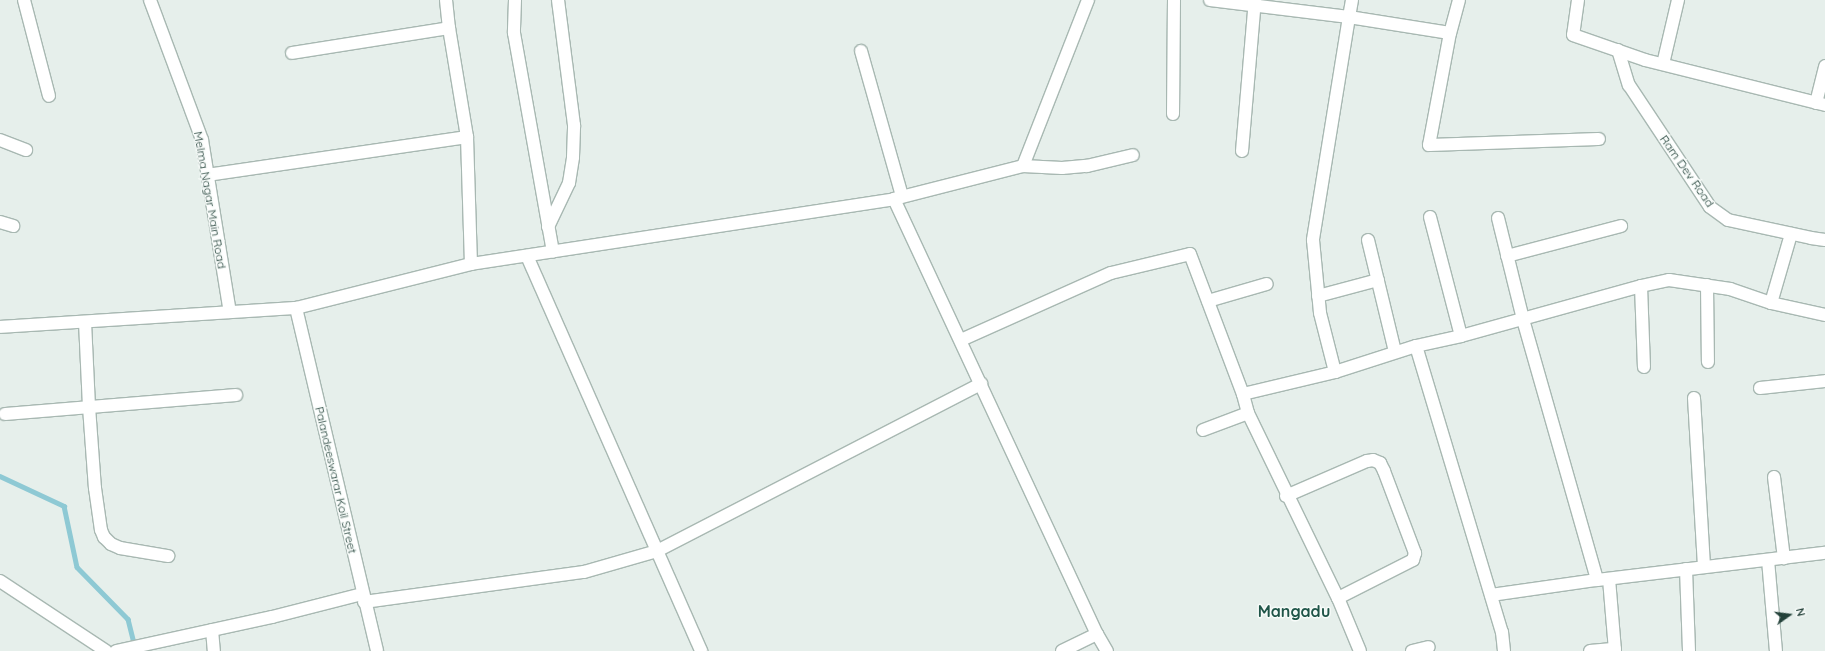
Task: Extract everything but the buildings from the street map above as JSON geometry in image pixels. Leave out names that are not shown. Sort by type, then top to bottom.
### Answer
[{"type":"street","points":[[24,0],[48,96]]},
{"type":"street","name":"Melma Nagar Main Road","points":[[150,0],[202,140],[230,312]]},
{"type":"street","points":[[446,0],[449,28],[467,137],[471,264]]},
{"type":"street","points":[[515,0],[514,33],[553,252]]},
{"type":"street","points":[[548,227],[569,183],[573,157],[574,126],[558,0]]},
{"type":"street","points":[[1023,166],[1088,0]]},
{"type":"street","points":[[1173,114],[1174,0]]},
{"type":"street","points":[[1210,0],[1255,2],[1450,33]]},
{"type":"street","points":[[1335,372],[1320,313],[1313,240],[1352,0]]},
{"type":"street","points":[[1459,0],[1450,33],[1429,145],[1599,139]]},
{"type":"street","points":[[1578,0],[1573,35],[1664,64],[1821,104],[1825,66]]},
{"type":"street","points":[[1664,64],[1678,0]]},
{"type":"street","points":[[1242,151],[1255,2]]},
{"type":"street","points":[[292,53],[449,28]]},
{"type":"street","name":"Ram Dev Road","points":[[1618,50],[1629,85],[1710,207],[1728,220],[1825,240]]},
{"type":"street","points":[[861,52],[898,198],[981,384],[1097,634],[1107,651]]},
{"type":"street","points":[[207,175],[467,137]]},
{"type":"street","points":[[0,140],[26,150]]},
{"type":"street","points":[[0,327],[296,308],[471,264],[898,198],[1023,166],[1062,168],[1087,166],[1133,155]]},
{"type":"street","points":[[1430,217],[1461,336]]},
{"type":"street","points":[[1498,218],[1523,319],[1603,579],[1615,650],[1590,651]]},
{"type":"street","points":[[0,222],[13,226]]},
{"type":"street","points":[[1508,256],[1621,226]]},
{"type":"street","points":[[1771,303],[1791,234]]},
{"type":"street","points":[[1368,240],[1395,352]]},
{"type":"street","points":[[961,340],[1111,274],[1190,254],[1243,394],[1248,413],[1286,496],[1338,598],[1360,651]]},
{"type":"street","points":[[527,256],[701,651]]},
{"type":"street","points":[[1318,296],[1378,280]]},
{"type":"street","points":[[1243,394],[1335,372],[1416,346],[1461,336],[1641,286],[1669,280],[1730,289],[1771,303],[1825,315]]},
{"type":"street","points":[[1208,301],[1267,284]]},
{"type":"street","points":[[1706,285],[1708,362]]},
{"type":"street","points":[[1641,286],[1644,367]]},
{"type":"street","name":"Palandeeswarar Koil Street","points":[[296,308],[363,598],[377,651]]},
{"type":"street","points":[[85,322],[95,488],[101,530],[104,537],[111,544],[120,548],[168,556]]},
{"type":"street","points":[[1416,346],[1502,632],[1504,651]]},
{"type":"street","points":[[1760,388],[1825,381]]},
{"type":"street","points":[[122,650],[363,598],[584,572],[657,551],[981,384]]},
{"type":"street","points":[[5,414],[236,395]]},
{"type":"street","points":[[1694,398],[1704,567]]},
{"type":"street","points":[[1203,430],[1248,413]]},
{"type":"street","points":[[1286,496],[1367,462],[1374,460],[1380,463],[1415,553],[1413,560],[1338,598]]},
{"type":"street","points":[[1774,477],[1784,558]]},
{"type":"street","points":[[1491,595],[1603,579],[1825,553]]},
{"type":"street","points":[[1768,560],[1776,651]]},
{"type":"street","points":[[1686,569],[1689,651]]},
{"type":"street","points":[[0,582],[106,651]]},
{"type":"street","points":[[212,630],[214,651]]},
{"type":"street","points":[[1062,651],[1097,634]]},
{"type":"street","points":[[1412,651],[1429,647]]},
{"type":"waterway","points":[[0,476],[64,506],[77,567],[128,619],[135,647]]},
{"type":"district","name":"Mangadu","points":[[1294,611]]}]
